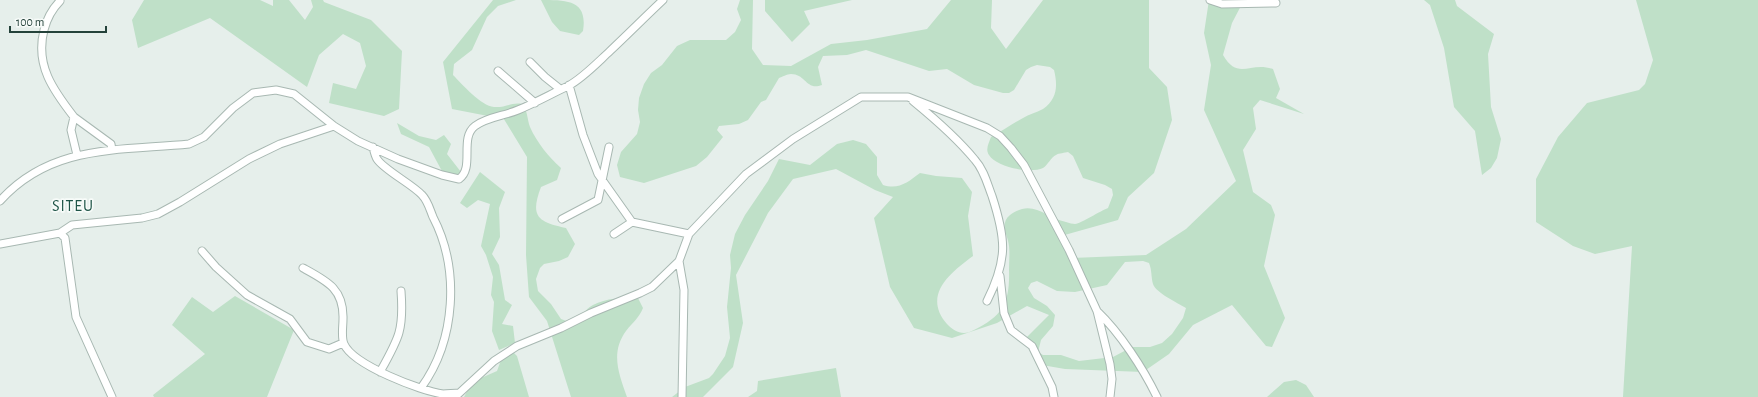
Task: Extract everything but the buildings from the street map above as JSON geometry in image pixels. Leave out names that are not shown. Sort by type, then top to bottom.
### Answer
[{"type":"street","points":[[0,201],[6,194],[38,171],[56,161],[77,155],[112,150],[189,144],[204,137],[244,99],[253,93],[276,90],[294,94],[334,126],[358,141],[442,175],[459,179],[463,176],[466,169],[469,134],[474,127],[483,121],[535,103],[569,85],[595,65],[663,0]]},
{"type":"street","points":[[1210,0],[1222,4],[1276,3]]},
{"type":"street","points":[[60,1],[52,9],[47,19],[41,46],[42,60],[48,78],[57,96],[74,117],[111,144],[112,150]]},
{"type":"street","points":[[530,62],[560,89]]},
{"type":"street","points":[[498,71],[535,103]]},
{"type":"street","points":[[569,85],[583,135],[603,182],[632,222],[689,234]]},
{"type":"street","points":[[303,268],[327,282],[335,289],[340,298],[344,308],[343,343],[350,354],[358,360],[395,379],[444,394],[457,395],[506,352],[591,313],[640,294],[652,287],[679,261],[689,234],[746,174],[793,140],[861,97],[908,97],[987,128],[1000,136],[1024,165],[1068,250],[1097,311],[1110,364],[1112,379],[1110,397]]},
{"type":"street","points":[[908,97],[954,138],[981,168],[986,179],[1000,220],[1004,244],[999,272],[987,301]]},
{"type":"street","points":[[74,117],[71,130],[77,155]]},
{"type":"street","points":[[0,244],[60,233],[72,225],[142,218],[158,214],[249,159],[280,144],[334,126]]},
{"type":"street","points":[[562,219],[598,200],[603,182],[609,147]]},
{"type":"street","points":[[373,148],[378,160],[423,196],[439,226],[450,265],[449,316],[445,337],[434,368],[421,388]]},
{"type":"street","points":[[614,234],[632,222]]},
{"type":"street","points":[[60,233],[65,238],[76,317],[112,397]]},
{"type":"street","points":[[202,251],[247,295],[290,319],[307,342],[329,349],[343,343]]},
{"type":"street","points":[[679,261],[684,290],[682,397]]},
{"type":"street","points":[[999,272],[1004,313],[1011,330],[1032,346],[1052,387],[1054,397]]},
{"type":"street","points":[[380,372],[399,336],[402,322],[401,291]]},
{"type":"street","points":[[1097,311],[1114,331],[1143,372],[1156,396]]},
{"type":"green space","points":[[144,0],[260,0],[273,6],[273,0],[289,0],[305,20],[313,7],[311,0],[323,0],[324,2],[371,20],[402,51],[399,109],[384,116],[329,103],[333,83],[356,89],[366,66],[360,43],[343,34],[319,55],[307,87],[210,18],[138,48],[132,20]]},
{"type":"green space","points":[[493,0],[516,0],[498,6],[487,17],[472,50],[454,64],[453,75],[472,94],[489,106],[498,107],[522,104],[536,139],[561,168],[557,180],[541,187],[536,205],[536,211],[542,220],[556,226],[566,228],[575,244],[568,257],[559,261],[544,264],[540,268],[536,279],[538,291],[551,304],[561,319],[572,323],[590,307],[598,303],[637,296],[643,308],[640,315],[621,339],[617,355],[619,372],[627,397],[571,397],[547,321],[529,297],[526,255],[527,157],[502,116],[488,116],[452,109],[443,62]]},
{"type":"green space","points":[[541,0],[559,0],[574,4],[582,13],[584,21],[583,31],[579,35],[560,31],[552,22]]},
{"type":"green space","points":[[740,0],[753,0],[752,49],[763,65],[791,66],[831,44],[867,40],[927,29],[951,0],[992,0],[991,28],[1006,49],[1043,0],[1149,0],[1149,68],[1167,87],[1172,120],[1154,173],[1128,197],[1118,220],[1061,236],[1072,258],[1146,255],[1186,229],[1236,181],[1204,110],[1211,65],[1204,33],[1209,0],[1244,0],[1232,23],[1223,55],[1229,63],[1239,69],[1265,67],[1273,69],[1280,89],[1276,98],[1304,114],[1260,100],[1253,108],[1256,129],[1243,150],[1253,192],[1271,205],[1275,215],[1264,266],[1285,318],[1272,347],[1266,346],[1232,305],[1193,325],[1169,354],[1143,372],[1065,369],[1036,364],[1025,339],[1049,315],[1027,306],[997,323],[970,332],[992,319],[1003,307],[1006,299],[1009,281],[1009,252],[1005,222],[1010,215],[1018,210],[1026,208],[1075,224],[1082,222],[1108,208],[1113,195],[1112,189],[1105,185],[1083,178],[1073,156],[1068,152],[1054,156],[1043,168],[1037,170],[1022,170],[1006,166],[993,159],[988,153],[987,150],[991,137],[1025,117],[1043,109],[1051,101],[1055,92],[1056,81],[1054,70],[1050,67],[1037,65],[1031,67],[1026,70],[1014,90],[1009,93],[1003,93],[974,85],[947,69],[929,71],[866,50],[847,55],[823,56],[818,67],[822,85],[813,86],[796,75],[789,74],[779,78],[766,100],[761,102],[748,120],[739,124],[719,126],[717,130],[723,137],[707,157],[696,166],[644,183],[620,177],[617,165],[621,152],[637,134],[640,122],[638,110],[639,98],[644,84],[651,73],[662,65],[677,46],[690,40],[726,40],[735,32],[741,20],[737,9]],"holes":[[[1143,261],[1149,263],[1153,284],[1158,291],[1186,308],[1183,318],[1172,334],[1162,343],[1150,347],[1132,347],[1113,357],[1079,361],[1061,355],[1043,355],[1038,352],[1041,340],[1053,326],[1055,315],[1047,306],[1034,298],[1028,288],[1031,283],[1037,281],[1057,291],[1075,292],[1107,285],[1125,262]]]},
{"type":"green space","points":[[765,0],[852,0],[804,11],[810,24],[792,42],[765,11]]},
{"type":"green space","points":[[1424,0],[1455,0],[1457,6],[1494,34],[1488,54],[1491,107],[1501,139],[1497,158],[1491,168],[1482,175],[1475,131],[1454,107],[1444,48],[1430,5]]},
{"type":"green space","points":[[1636,0],[1758,0],[1758,397],[1623,397],[1632,246],[1595,254],[1573,246],[1536,222],[1536,179],[1558,137],[1587,103],[1639,90],[1645,84],[1653,60]]},
{"type":"green space","points":[[397,123],[419,136],[436,140],[444,135],[451,144],[447,154],[461,172],[457,178],[443,173],[429,147],[401,134]]},
{"type":"green space","points":[[853,140],[866,144],[877,157],[877,175],[883,185],[899,186],[920,173],[962,178],[972,192],[968,216],[973,256],[948,277],[938,294],[937,304],[940,313],[947,324],[956,331],[963,333],[970,332],[952,338],[914,328],[890,287],[874,218],[893,197],[875,190],[836,169],[793,179],[768,213],[736,275],[743,323],[733,367],[703,397],[672,397],[685,387],[709,378],[725,356],[730,338],[727,307],[731,268],[730,255],[735,234],[745,215],[768,181],[779,159],[810,165],[837,144]]},
{"type":"green space","points":[[480,172],[505,192],[499,208],[500,237],[492,254],[499,265],[505,300],[512,305],[502,324],[513,326],[515,343],[499,350],[492,331],[494,302],[491,295],[493,277],[486,255],[481,246],[490,204],[478,200],[467,208],[460,203]]},
{"type":"green space","points":[[235,296],[294,330],[267,397],[154,397],[153,395],[205,354],[172,325],[192,297],[213,312]]},
{"type":"green space","points":[[512,351],[517,356],[529,397],[464,397],[472,382],[497,371],[501,360]]},
{"type":"green space","points":[[836,368],[841,397],[748,397],[757,391],[758,381]]},
{"type":"green space","points":[[1296,380],[1306,385],[1314,397],[1267,397],[1284,382]]},
{"type":"district","name":"SITEU","points":[[73,205]]}]
